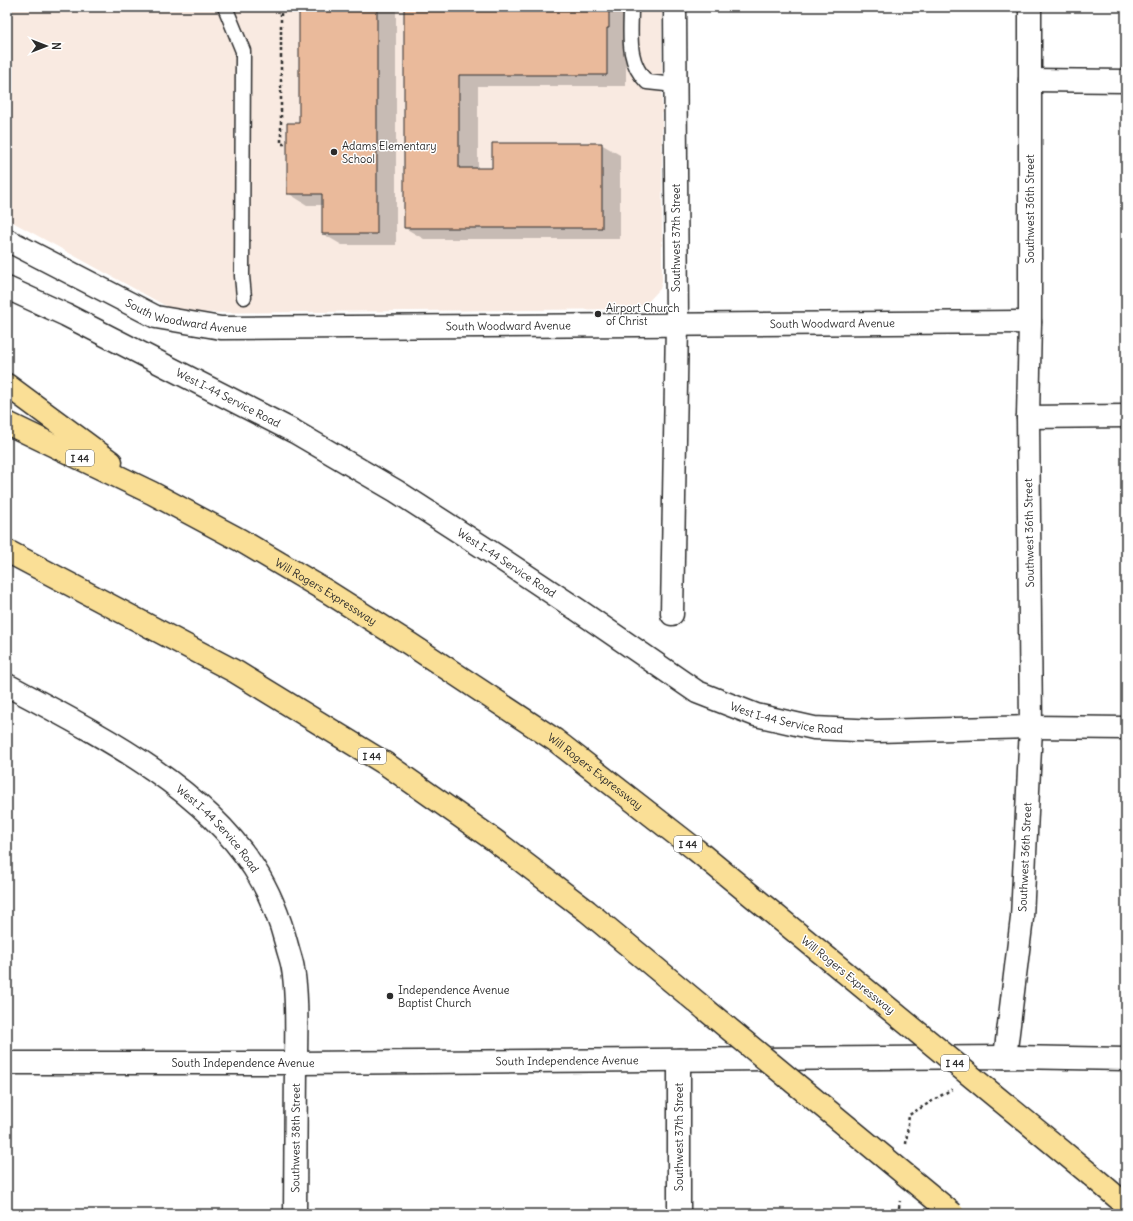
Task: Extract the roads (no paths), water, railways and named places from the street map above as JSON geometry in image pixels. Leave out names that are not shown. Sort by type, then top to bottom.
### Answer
[{"type":"highway","points":[[7,385],[152,493]]},
{"type":"highway","name":"Will Rogers Expressway","points":[[7,423],[152,493],[240,540],[328,592],[410,644],[555,740],[695,849],[1126,1204]]},
{"type":"highway","name":"I 44","points":[[7,551],[236,672],[386,764],[494,840],[581,906],[953,1214]]},
{"type":"street","name":"Southwest 37th Street","points":[[672,614],[677,324],[675,7]]},
{"type":"street","name":"Southwest 36th Street","points":[[1005,1057],[1022,918],[1031,727],[1028,417],[1030,322],[1030,7]]},
{"type":"street","points":[[1030,80],[1126,81]]},
{"type":"street","name":"South Woodward Avenue","points":[[7,240],[156,317],[221,328],[1030,322]]},
{"type":"street","name":"West I-44 Service Road","points":[[7,288],[66,315],[296,432],[396,491],[503,560],[697,692],[756,715],[814,728],[877,731],[1031,727],[1126,728]]},
{"type":"street","points":[[1028,417],[1126,416]]},
{"type":"street","name":"West I-44 Service Road","points":[[7,684],[97,734],[164,776],[206,811],[237,844],[254,869],[272,901],[283,931],[293,969],[296,1015],[296,1063]]},
{"type":"street","name":"South Independence Avenue","points":[[7,1063],[296,1063],[1005,1057],[1126,1059]]},
{"type":"street","name":"Southwest 37th Street","points":[[678,1060],[679,1214]]},
{"type":"street","name":"Southwest 38th Street","points":[[295,1214],[296,1063]]},
{"type":"lane","points":[[226,7],[243,51],[242,276],[244,297]]},
{"type":"lane","points":[[631,7],[631,50],[634,64],[639,74],[647,82],[675,85]]},
{"type":"place","name":"Adams Elementary School","points":[[334,152]]},
{"type":"place","name":"Airport Church of Christ","points":[[598,314]]},
{"type":"place","name":"Independence Avenue Baptist Church","points":[[390,996]]}]
